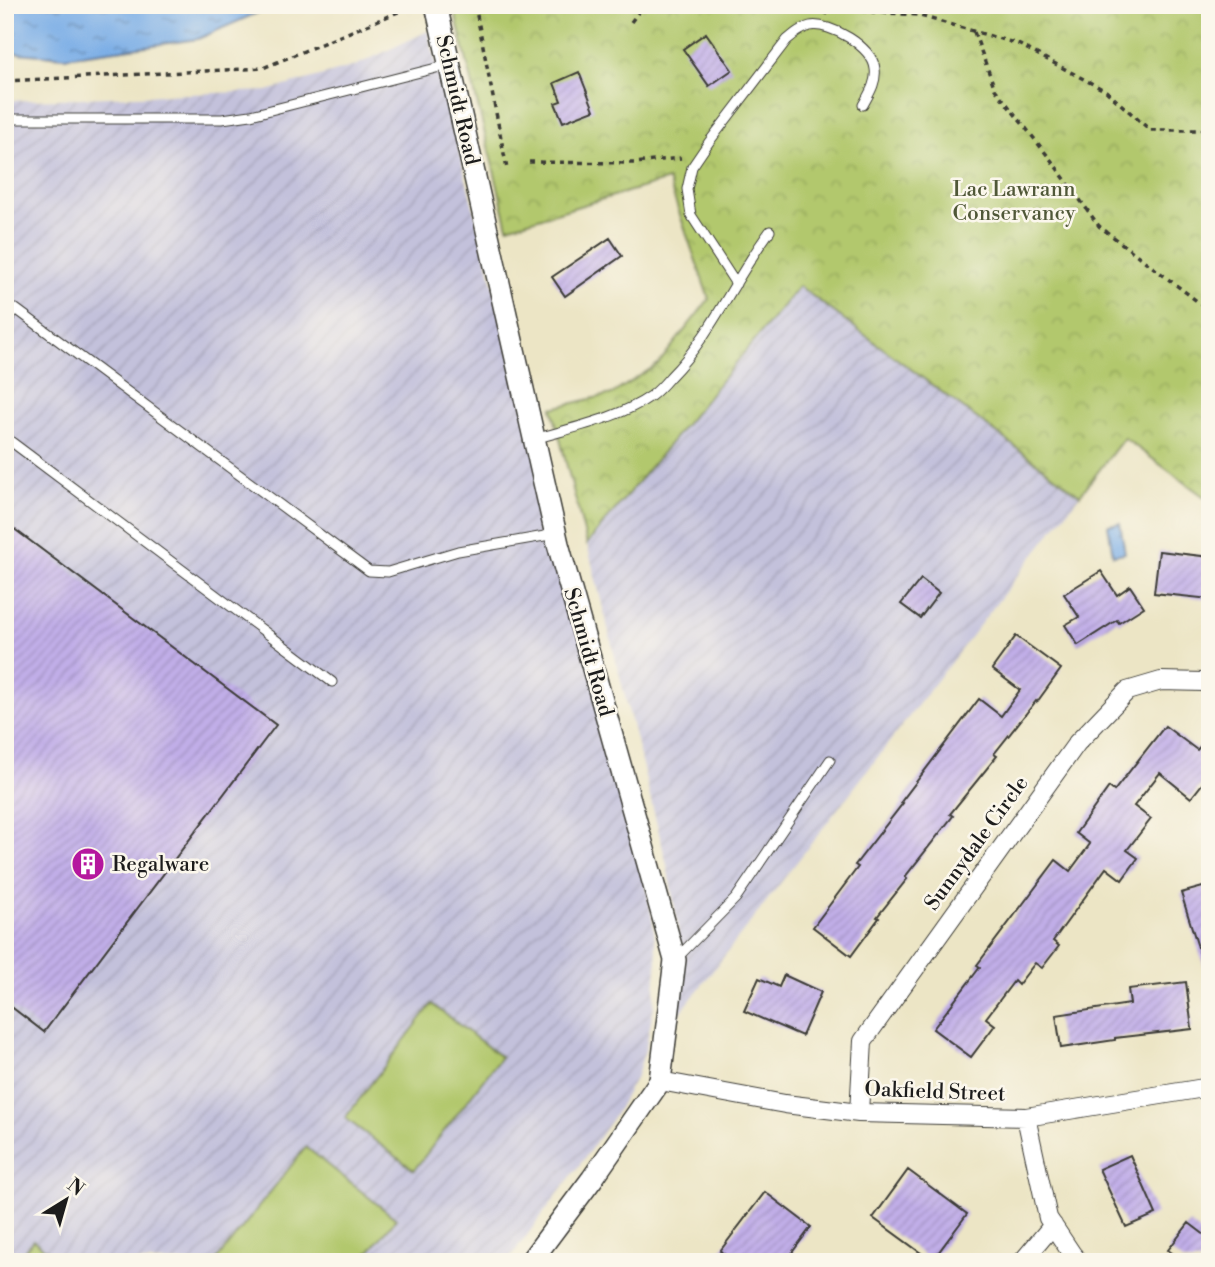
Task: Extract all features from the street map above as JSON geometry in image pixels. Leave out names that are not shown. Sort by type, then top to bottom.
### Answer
[{"type":"street","name":"Schmidt Road","points":[[436,5],[556,534],[675,960],[660,1081],[530,1262]]},
{"type":"street","name":"Sunnydale Circle","points":[[859,1113],[863,1041],[1077,743],[1127,691],[1161,681],[1204,682],[1210,687]]},
{"type":"street","name":"Oakfield Street","points":[[660,1081],[785,1104],[859,1113],[1026,1117],[1210,1087]]},
{"type":"street","points":[[1026,1117],[1048,1218],[1079,1262]]},
{"type":"street","points":[[1022,1262],[1053,1224]]},
{"type":"lane","points":[[736,284],[691,215],[687,190],[692,167],[787,40],[799,30],[813,25],[829,27],[849,37],[867,51],[876,67],[873,86],[863,105]]},
{"type":"lane","points":[[5,119],[222,119],[251,115],[450,64]]},
{"type":"lane","points":[[535,439],[621,412],[651,396],[684,363],[714,322],[752,254],[770,231]]},
{"type":"lane","points":[[5,323],[16,309],[369,571],[388,572],[458,551],[556,534]]},
{"type":"lane","points":[[5,437],[332,682]]},
{"type":"lane","points":[[675,960],[736,898],[830,760]]},
{"type":"path","points":[[5,81],[263,68],[415,5]]},
{"type":"path","points":[[475,5],[507,169]]},
{"type":"path","points":[[631,22],[644,5]]},
{"type":"path","points":[[815,5],[828,9],[917,15],[1018,44],[1106,91],[1150,130],[1210,130]]},
{"type":"path","points":[[820,26],[828,9]]},
{"type":"path","points":[[974,32],[995,89],[1099,226],[1210,311]]},
{"type":"path","points":[[529,162],[634,163],[701,155]]},
{"type":"shaded area","points":[[428,31],[643,868],[657,960],[654,1006],[637,1075],[616,1113],[507,1262],[5,1262],[5,101],[267,91],[355,66]]},
{"type":"shaded area","points":[[799,286],[1080,495],[678,1016],[678,926],[667,865],[587,544]]},
{"type":"green space","name":"Lac Lawrann Conservancy","points":[[453,5],[1210,5],[1210,501],[1124,438],[1080,495],[799,286],[587,544],[552,408],[612,394],[658,364],[709,299],[668,180],[508,227]]},
{"type":"green space","points":[[432,1004],[501,1057],[414,1170],[345,1118]]},
{"type":"green space","points":[[306,1147],[396,1219],[361,1262],[215,1262]]},
{"type":"green space","points":[[33,1240],[62,1262],[16,1262]]},
{"type":"water","points":[[5,5],[270,5],[198,39],[65,57],[5,52]]},
{"type":"water","points":[[1120,523],[1125,553],[1113,555],[1108,525]]},
{"type":"building","points":[[706,33],[732,70],[709,86],[683,49]]},
{"type":"building","points":[[579,72],[594,110],[563,122],[555,103],[561,101],[554,83]]},
{"type":"building","points":[[610,238],[622,256],[565,296],[552,277]]},
{"type":"building","name":"Regalware","points":[[5,522],[276,725],[44,1032],[5,1002]]},
{"type":"building","points":[[1159,551],[1210,557],[1210,599],[1154,593]]},
{"type":"building","points":[[1101,571],[1117,595],[1130,586],[1144,607],[1119,623],[1117,620],[1078,645],[1065,625],[1079,617],[1064,594]]},
{"type":"building","points":[[921,579],[939,593],[920,618],[901,604]]},
{"type":"building","points":[[1016,636],[1061,669],[950,814],[953,816],[905,877],[907,879],[851,956],[813,927],[858,867],[855,865],[979,699],[1001,716],[1020,690],[992,669]]},
{"type":"building","points":[[1165,726],[1197,750],[1210,735],[1210,774],[1191,798],[1160,773],[1134,806],[1151,819],[1127,850],[1138,858],[1122,880],[1106,868],[1053,941],[1059,946],[1042,968],[1035,963],[1018,985],[1014,981],[986,1018],[995,1025],[971,1057],[933,1029],[1056,860],[1070,871],[1090,844],[1076,833],[1109,787],[1114,791]]},
{"type":"building","points":[[1210,885],[1210,973],[1206,973],[1181,893]]},
{"type":"building","points":[[784,975],[821,992],[802,1036],[744,1011],[759,978],[779,987]]},
{"type":"building","points":[[1186,982],[1192,1029],[1115,1038],[1061,1048],[1056,1015],[1130,1004],[1128,989]]},
{"type":"building","points":[[1130,1155],[1156,1214],[1126,1227],[1099,1169]]},
{"type":"building","points":[[908,1170],[967,1214],[932,1261],[873,1218]]},
{"type":"building","points":[[765,1192],[811,1227],[785,1262],[735,1262],[720,1251]]},
{"type":"building","points":[[1189,1223],[1210,1239],[1210,1262],[1184,1262],[1168,1250]]},
{"type":"place","name":"Regalware","points":[[88,864]]}]
